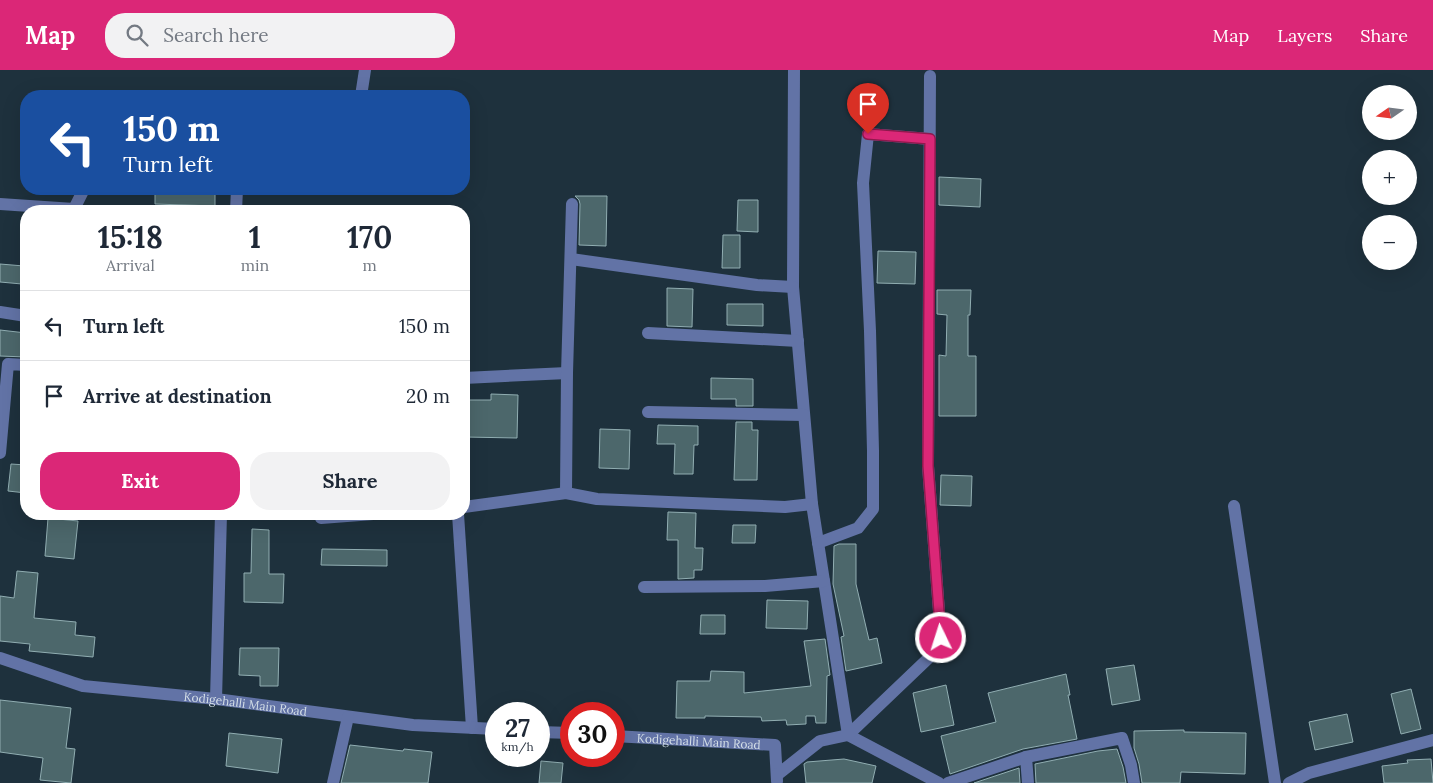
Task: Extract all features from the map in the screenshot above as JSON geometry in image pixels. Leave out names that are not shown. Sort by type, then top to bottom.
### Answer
[{"type":"street","points":[[361,90],[365,70]]},
{"type":"street","points":[[794,70],[793,287],[812,504],[848,735]]},
{"type":"street","points":[[777,779],[820,741],[848,735],[936,651],[941,638],[928,466],[930,76]]},
{"type":"street","points":[[818,543],[858,528],[873,509],[870,330],[863,183],[868,134],[930,139]]},
{"type":"street","points":[[0,204],[20,206]]},
{"type":"street","points":[[566,493],[572,204]]},
{"type":"street","points":[[571,259],[757,285],[793,287]]},
{"type":"street","points":[[0,312],[20,315]]},
{"type":"street","points":[[648,334],[798,341]]},
{"type":"street","points":[[0,453],[8,364],[20,365]]},
{"type":"street","points":[[470,378],[567,373]]},
{"type":"street","points":[[648,412],[804,415]]},
{"type":"street","points":[[470,505],[566,493],[597,499],[785,507],[812,504]]},
{"type":"street","points":[[1234,506],[1275,783]]},
{"type":"street","points":[[216,699],[221,520]]},
{"type":"street","points":[[458,520],[472,728]]},
{"type":"street","points":[[644,587],[765,586],[824,581]]},
{"type":"street","name":"Kodigehalli Main Road","points":[[0,658],[83,686],[216,699],[413,725],[485,729]]},
{"type":"street","points":[[333,783],[348,717]]},
{"type":"street","points":[[848,735],[939,783]]},
{"type":"street","name":"Kodigehalli Main Road","points":[[625,737],[775,745],[777,779]]},
{"type":"street","points":[[948,783],[1026,757],[1122,738],[1131,765],[1134,783]]},
{"type":"street","points":[[1289,783],[1309,773],[1433,740]]},
{"type":"street","points":[[1026,757],[1028,783]]},
{"type":"building","points":[[939,177],[981,179],[980,207],[939,205]]},
{"type":"building","points":[[155,195],[215,195],[215,205],[155,204]]},
{"type":"building","points":[[575,196],[607,196],[606,246],[579,245],[580,204]]},
{"type":"building","points":[[738,200],[758,200],[758,232],[737,231]]},
{"type":"building","points":[[723,235],[740,235],[740,268],[722,268]]},
{"type":"building","points":[[878,251],[916,252],[915,284],[877,283]]},
{"type":"building","points":[[0,264],[20,266],[20,284],[0,282]]},
{"type":"building","points":[[667,288],[693,289],[692,327],[667,326]]},
{"type":"building","points":[[937,290],[971,290],[970,315],[968,315],[968,356],[976,356],[976,416],[939,416],[939,355],[946,356],[947,315],[937,314]]},
{"type":"building","points":[[727,304],[763,304],[763,326],[727,325]]},
{"type":"building","points":[[0,330],[20,332],[20,357],[0,356]]},
{"type":"building","points":[[711,378],[753,379],[753,406],[736,406],[736,399],[711,399]]},
{"type":"building","points":[[491,394],[518,395],[517,438],[470,437],[470,400],[491,400]]},
{"type":"building","points":[[736,422],[752,422],[752,430],[758,430],[757,480],[734,480]]},
{"type":"building","points":[[658,425],[698,426],[698,445],[694,445],[693,474],[674,474],[675,444],[657,444]]},
{"type":"building","points":[[600,429],[630,430],[629,469],[599,468]]},
{"type":"building","points":[[11,464],[20,465],[20,492],[8,491]]},
{"type":"building","points":[[941,475],[972,476],[971,506],[940,505]]},
{"type":"building","points":[[668,512],[696,513],[695,548],[703,548],[702,570],[694,570],[694,578],[678,579],[678,540],[667,540]]},
{"type":"building","points":[[48,520],[78,521],[74,559],[45,556]]},
{"type":"building","points":[[733,525],[756,525],[755,543],[732,543]]},
{"type":"building","points":[[252,529],[269,530],[269,574],[284,574],[283,603],[244,602],[244,573],[251,573]]},
{"type":"building","points":[[839,544],[856,544],[856,584],[869,640],[877,638],[882,663],[846,671],[841,637],[844,636],[833,584],[834,546]]},
{"type":"building","points":[[322,549],[387,550],[387,566],[321,565]]},
{"type":"building","points":[[17,571],[38,573],[34,618],[76,622],[75,635],[95,637],[93,657],[29,651],[30,644],[0,641],[0,596],[14,598]]},
{"type":"building","points":[[767,600],[808,601],[807,629],[766,628]]},
{"type":"building","points":[[701,615],[725,615],[725,634],[700,634]]},
{"type":"building","points":[[825,639],[830,675],[827,676],[826,723],[816,723],[815,716],[806,716],[806,724],[787,725],[786,720],[762,721],[761,717],[705,716],[705,718],[676,718],[677,681],[710,681],[711,671],[744,672],[744,693],[811,686],[804,641]]},
{"type":"building","points":[[240,648],[279,648],[278,686],[260,686],[260,676],[239,675]]},
{"type":"building","points":[[1134,665],[1140,700],[1112,705],[1106,669]]},
{"type":"building","points":[[1066,674],[1070,695],[1068,695],[1077,739],[1023,749],[950,774],[941,736],[996,722],[988,693]]},
{"type":"building","points":[[946,685],[954,725],[921,732],[913,693]]},
{"type":"building","points":[[1411,689],[1421,729],[1401,734],[1391,694]]},
{"type":"building","points":[[0,700],[71,708],[66,748],[75,749],[71,783],[40,780],[43,758],[0,752]]},
{"type":"building","points":[[1347,714],[1353,742],[1315,750],[1309,722]]},
{"type":"building","points":[[1184,730],[1184,732],[1246,733],[1245,774],[1181,772],[1180,783],[1142,783],[1134,748],[1134,731]]},
{"type":"building","points":[[229,733],[282,739],[278,773],[226,766]]},
{"type":"building","points":[[350,745],[432,752],[428,783],[341,783]]},
{"type":"building","points":[[1117,749],[1126,783],[1036,783],[1035,764]]},
{"type":"building","points":[[844,759],[876,766],[872,783],[806,783],[804,764],[807,762]]},
{"type":"building","points":[[1431,759],[1433,783],[1384,783],[1382,766],[1408,763],[1407,760]]},
{"type":"building","points":[[550,762],[560,763],[560,767],[563,767],[561,783],[539,783],[540,767],[550,767]]},
{"type":"building","points":[[1019,768],[1020,783],[974,783]]},
{"type":"route","points":[[868,134],[930,139],[928,466],[941,638]]}]
